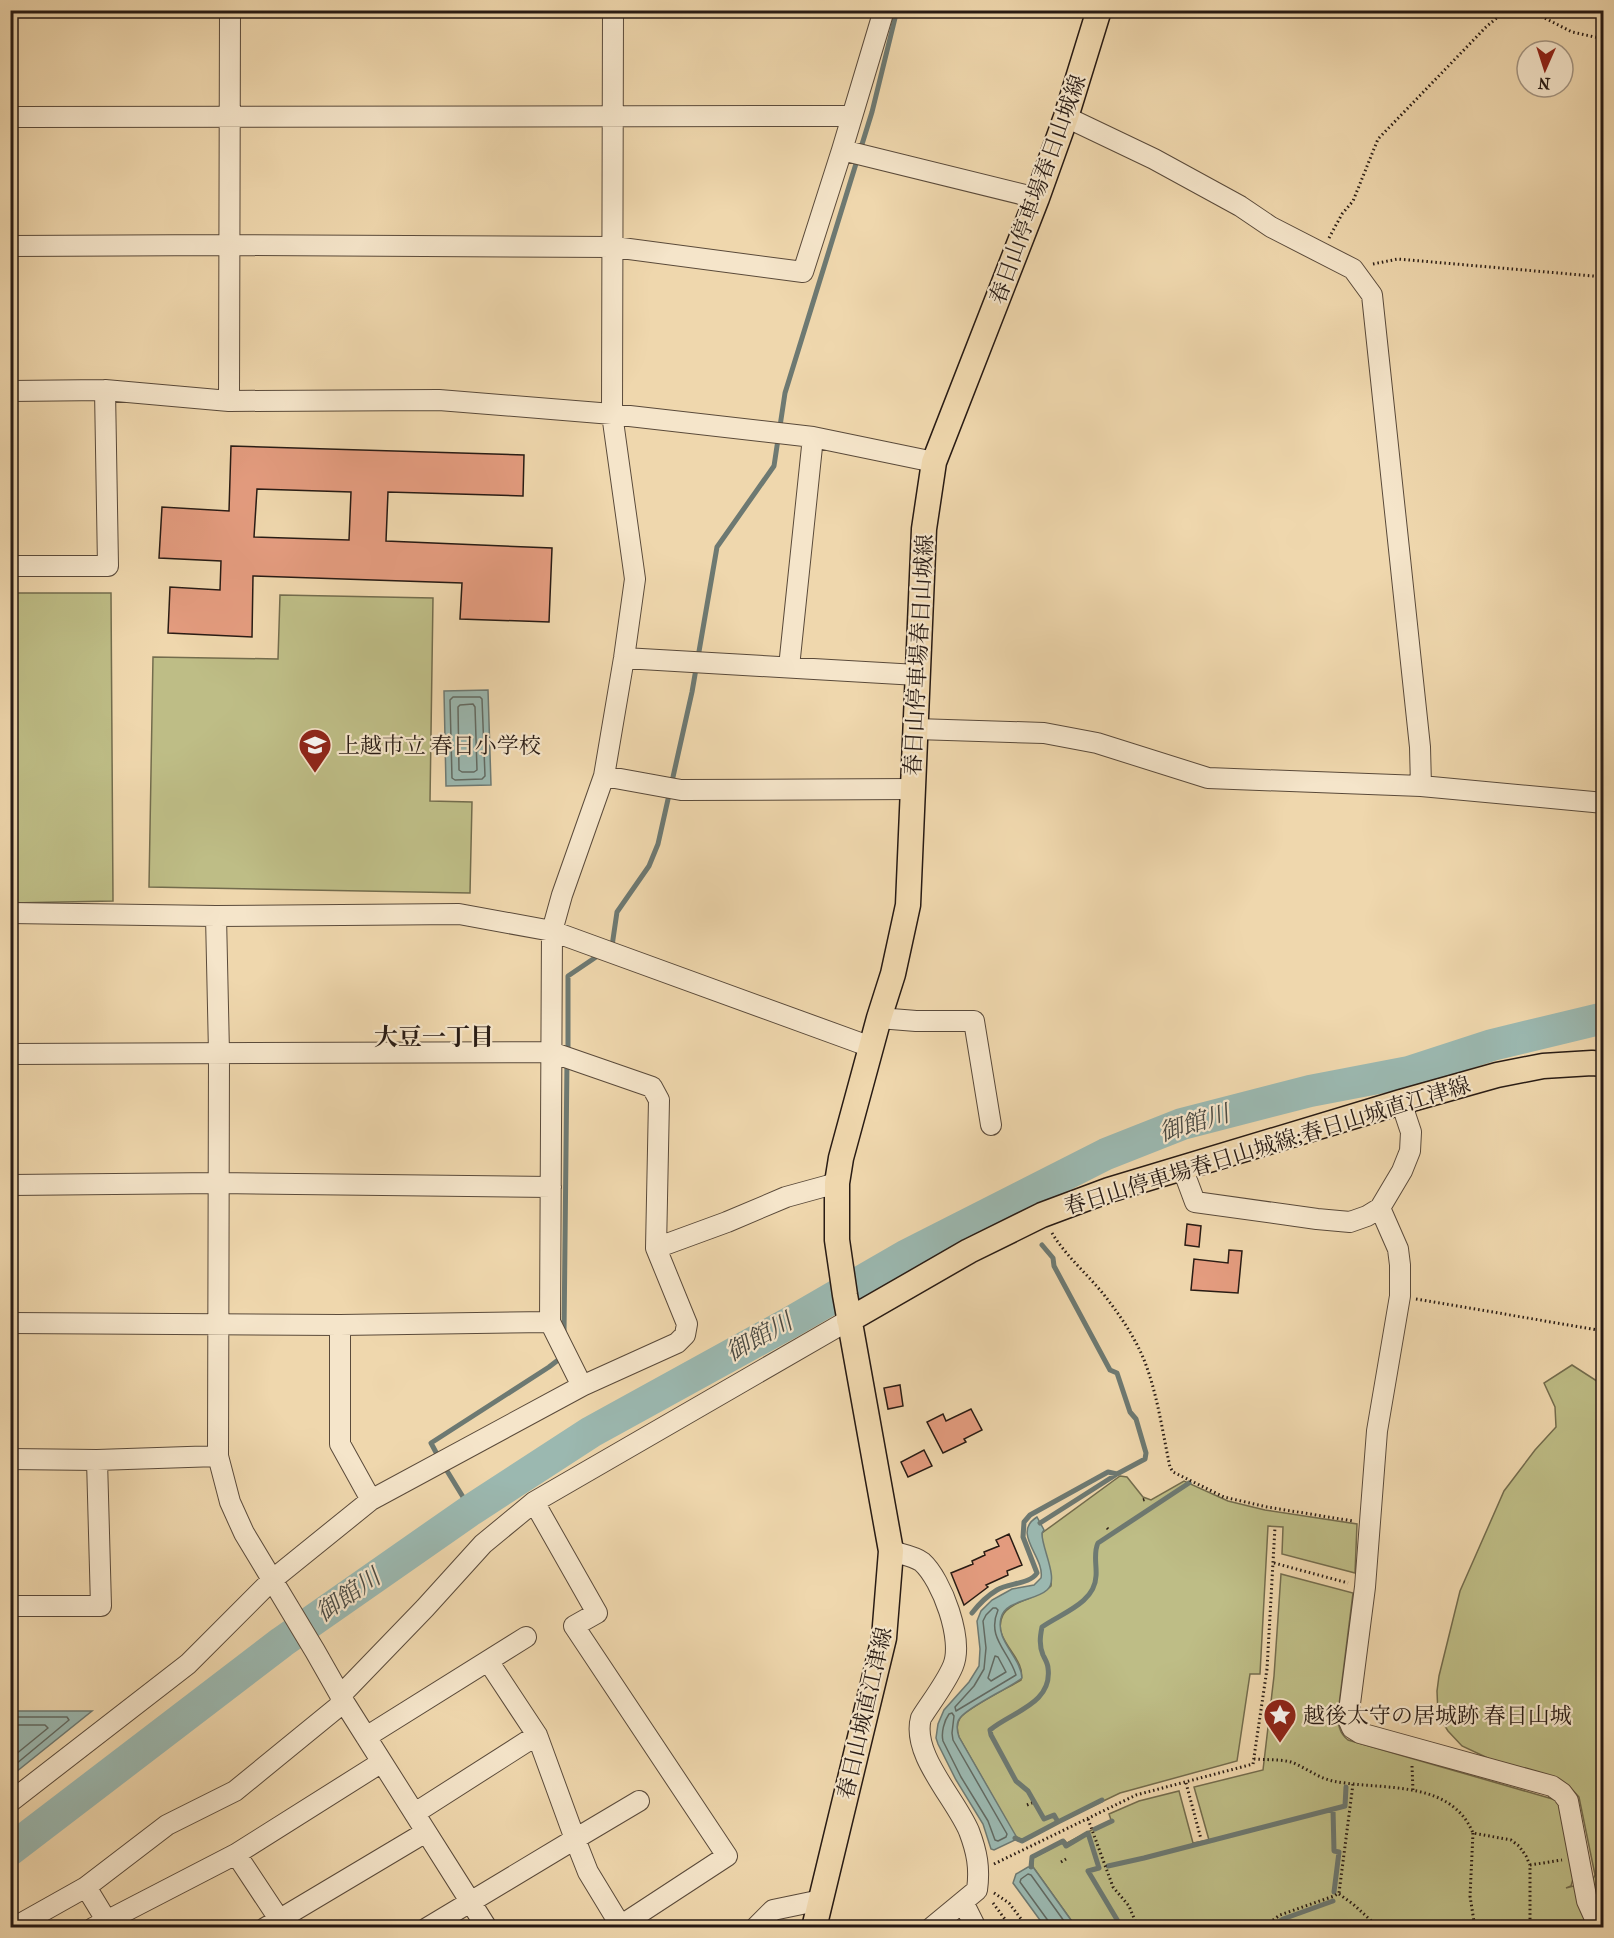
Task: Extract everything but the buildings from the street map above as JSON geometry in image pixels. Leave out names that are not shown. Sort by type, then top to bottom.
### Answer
[{"type":"main road","name":"春日山停車場春日山城線","points":[[849,1320],[837,1240],[837,1183],[841,1158],[893,974],[908,905],[924,529],[934,462],[1037,198],[1066,117],[1099,10]]},
{"type":"main road","name":"春日山停車場春日山城線;春日山城直江津線","points":[[849,1320],[969,1251],[1042,1215],[1109,1190],[1497,1075],[1543,1066],[1604,1064]]},
{"type":"main road","name":"春日山城直江津線","points":[[814,1928],[884,1638],[891,1551],[849,1320]]},
{"type":"street","points":[[229,400],[230,10]]},
{"type":"street","points":[[582,1386],[550,1322],[552,931],[562,895],[604,776],[635,579],[612,414],[613,10]]},
{"type":"street","points":[[10,246],[614,247],[803,272],[884,10]]},
{"type":"street","points":[[10,117],[852,116]]},
{"type":"street","points":[[1066,117],[1154,159],[1240,206],[1271,227],[1353,269],[1372,295],[1420,747],[1421,786]]},
{"type":"street","points":[[842,150],[1037,198]]},
{"type":"street","points":[[10,391],[105,390],[229,400],[439,400],[612,414],[813,437],[934,462]]},
{"type":"street","points":[[10,566],[108,566],[105,390]]},
{"type":"street","points":[[789,668],[813,437]]},
{"type":"street","points":[[624,658],[917,675]]},
{"type":"street","points":[[916,729],[1044,733],[1097,743],[1208,778],[1421,786],[1604,803]]},
{"type":"street","points":[[604,776],[681,790],[912,789]]},
{"type":"street","points":[[10,913],[216,916],[459,914],[552,931],[871,1047]]},
{"type":"street","points":[[216,916],[219,1053],[218,1456],[230,1502],[244,1533],[342,1699],[487,1928]]},
{"type":"street","points":[[879,1018],[916,1021],[974,1021],[991,1125]]},
{"type":"street","points":[[10,1054],[551,1052],[652,1087],[659,1101],[656,1248],[687,1324],[685,1335],[677,1343],[582,1386],[371,1500],[272,1580],[188,1664],[10,1802]]},
{"type":"street","points":[[1182,1167],[1195,1202],[1350,1222],[1380,1208],[1402,1171],[1410,1151],[1412,1132],[1401,1102]]},
{"type":"street","points":[[10,1185],[218,1183],[551,1187]]},
{"type":"street","points":[[656,1248],[786,1197],[837,1183]]},
{"type":"street","points":[[1380,1208],[1398,1249],[1400,1296],[1377,1431],[1365,1587],[1348,1719],[1352,1728],[1360,1733],[1552,1786],[1562,1793],[1568,1802],[1587,1901],[1596,1921],[1603,1928]]},
{"type":"street","points":[[13,1928],[86,1887],[166,1825],[235,1791],[342,1699],[483,1544],[534,1502],[849,1320]]},
{"type":"street","points":[[10,1323],[340,1325],[550,1322]]},
{"type":"street","points":[[340,1325],[340,1444],[371,1500]]},
{"type":"street","points":[[10,1459],[97,1460],[218,1456]]},
{"type":"street","points":[[10,1606],[101,1606],[97,1460]]},
{"type":"street","points":[[488,1661],[537,1735],[588,1872],[620,1927],[727,1857],[574,1626],[597,1613],[534,1502]]},
{"type":"street","points":[[891,1551],[920,1560],[931,1571],[948,1606],[956,1644],[954,1665],[921,1718],[918,1727],[921,1747],[968,1830],[976,1855],[990,1870],[976,1890],[931,1928]]},
{"type":"street","points":[[366,1737],[526,1637]]},
{"type":"street","points":[[415,1813],[537,1735]]},
{"type":"street","points":[[86,1887],[103,1925],[236,1854],[382,1762]]},
{"type":"street","points":[[427,1928],[639,1801]]},
{"type":"street","points":[[236,1854],[277,1925],[426,1832]]},
{"type":"street","points":[[754,1928],[773,1911],[821,1900]]},
{"type":"street","points":[[963,1902],[976,1928]]},
{"type":"path","points":[[1321,252],[1342,214],[1353,201],[1378,139],[1486,27],[1506,10]]},
{"type":"path","points":[[1529,10],[1572,32],[1604,39]]},
{"type":"path","points":[[1353,269],[1398,259],[1604,277]]},
{"type":"path","points":[[1042,1215],[1056,1240],[1106,1297],[1125,1324],[1142,1356],[1155,1394],[1173,1472],[1224,1497],[1267,1507],[1370,1523]]},
{"type":"path","points":[[1400,1296],[1604,1331]]},
{"type":"path","points":[[990,1870],[1136,1796],[1253,1764],[1267,1669],[1275,1527]]},
{"type":"path","points":[[1273,1563],[1365,1587]]},
{"type":"path","points":[[1411,1747],[1413,1791]]},
{"type":"path","points":[[1254,1759],[1288,1762],[1331,1781],[1432,1794],[1451,1805],[1468,1823],[1473,1833],[1470,1896],[1475,1928]]},
{"type":"path","points":[[1186,1782],[1201,1839]]},
{"type":"path","points":[[1339,1893],[1353,1784]]},
{"type":"path","points":[[1088,1819],[1113,1887],[1129,1906],[1138,1928]]},
{"type":"path","points":[[1473,1833],[1511,1840],[1519,1846],[1530,1865],[1530,1928]]},
{"type":"path","points":[[1530,1865],[1578,1857]]},
{"type":"path","points":[[1061,1862],[1066,1859]]},
{"type":"path","points":[[993,1892],[1009,1903],[1028,1928]]},
{"type":"path","points":[[1262,1928],[1280,1915],[1339,1893]]},
{"type":"path","points":[[1339,1893],[1379,1928]]},
{"type":"path","points":[[993,1903],[1007,1922]]},
{"type":"path","points":[[1398,1928],[1404,1926],[1429,1928]]},
{"type":"shaded area","points":[[11,593],[111,593],[113,901],[11,903]]},
{"type":"shaded area","points":[[280,595],[433,598],[430,801],[472,802],[470,893],[149,887],[153,657],[278,659]]},
{"type":"shaded area","points":[[1572,1365],[1603,1385],[1603,1927],[1076,1927],[1033,1867],[1033,1858],[1111,1820],[1109,1814],[1139,1801],[1179,1791],[1193,1843],[1209,1840],[1194,1787],[1263,1770],[1274,1676],[1281,1574],[1353,1593],[1338,1713],[1340,1728],[1348,1740],[1556,1800],[1561,1806],[1573,1879],[1571,1886],[1566,1888],[1592,1881],[1595,1875],[1579,1797],[1570,1787],[1559,1781],[1492,1760],[1462,1746],[1448,1731],[1438,1715],[1437,1691],[1460,1591],[1504,1491],[1556,1427],[1555,1407],[1544,1383]]},
{"type":"shaded area","points":[[1120,1476],[1127,1477],[1143,1497],[1151,1500],[1184,1481],[1228,1501],[1265,1510],[1357,1524],[1355,1573],[1282,1554],[1283,1527],[1268,1526],[1260,1674],[1250,1674],[1237,1761],[1120,1793],[1022,1840],[1015,1836],[959,1737],[958,1723],[960,1718],[971,1709],[1021,1680],[1019,1664],[1001,1632],[1000,1624],[1003,1615],[1012,1606],[1040,1594],[1051,1586],[1042,1533]]},
{"type":"water","points":[[488,690],[491,785],[446,786],[444,691]]},
{"type":"water","points":[[1037,1517],[1044,1530],[1042,1539],[1051,1571],[1050,1585],[1042,1594],[1008,1608],[1001,1618],[1000,1626],[1005,1642],[1021,1670],[1022,1678],[965,1713],[957,1725],[959,1737],[1016,1836],[1015,1840],[994,1850],[991,1849],[983,1824],[956,1780],[936,1738],[938,1724],[944,1710],[969,1682],[979,1666],[977,1621],[981,1611],[992,1600],[1012,1589],[1034,1585],[1041,1578],[1041,1570],[1027,1530],[1030,1523]]},
{"type":"water","points":[[11,1711],[92,1711],[11,1776]]},
{"type":"water","points":[[1028,1867],[1033,1867],[1076,1927],[1045,1927],[1013,1883],[1016,1874]]},
{"type":"waterway","points":[[609,948],[612,946],[617,912],[649,866],[658,844],[692,692],[717,547],[774,466],[785,393],[872,112],[897,10]]},
{"type":"waterway","points":[[568,1052],[568,976],[599,955]]},
{"type":"waterway","name":"御館川","points":[[10,1850],[282,1642],[471,1510],[591,1432],[791,1322],[905,1256],[1106,1154],[1182,1124],[1310,1091],[1409,1072],[1492,1045],[1604,1018]]},
{"type":"waterway","points":[[564,1334],[567,1061]]},
{"type":"waterway","points":[[1040,1523],[1145,1459],[1146,1453],[1136,1419],[1130,1412],[1117,1373],[1110,1370],[1054,1266],[1053,1258],[1042,1245]]},
{"type":"waterway","points":[[439,1458],[431,1443],[562,1357]]},
{"type":"waterway","points":[[444,1466],[471,1510]]},
{"type":"waterway","points":[[972,1613],[983,1600],[997,1590],[1034,1577],[1037,1573],[1023,1537],[1024,1522],[1030,1515],[1108,1472],[1117,1474]]},
{"type":"waterway","points":[[1015,1838],[1022,1841],[1058,1822],[1054,1815],[1044,1819],[1028,1791],[1016,1781],[990,1730],[1029,1706],[1044,1690],[1048,1680],[1048,1668],[1041,1648],[1042,1627],[1076,1606],[1090,1593],[1096,1576],[1095,1555],[1098,1543],[1189,1483]]},
{"type":"waterway","points":[[1108,1866],[1345,1806],[1346,1787]]},
{"type":"waterway","points":[[1058,1822],[1102,1800]]},
{"type":"waterway","points":[[1333,1809],[1334,1851],[1339,1852],[1334,1892]]},
{"type":"waterway","points":[[1095,1829],[1112,1821]]},
{"type":"waterway","points":[[1031,1867],[1032,1857],[1063,1841],[1066,1846],[1088,1833],[1099,1868],[1088,1871],[1122,1928]]},
{"type":"waterway","points":[[1269,1928],[1283,1919],[1333,1901]]},
{"type":"place","name":"上越市立 春日小学校","points":[[315,774]]},
{"type":"place","name":"越後太守の居城跡 春日山城","points":[[1280,1744]]},
{"type":"district","name":"大豆一丁目","points":[[434,1037]]}]
